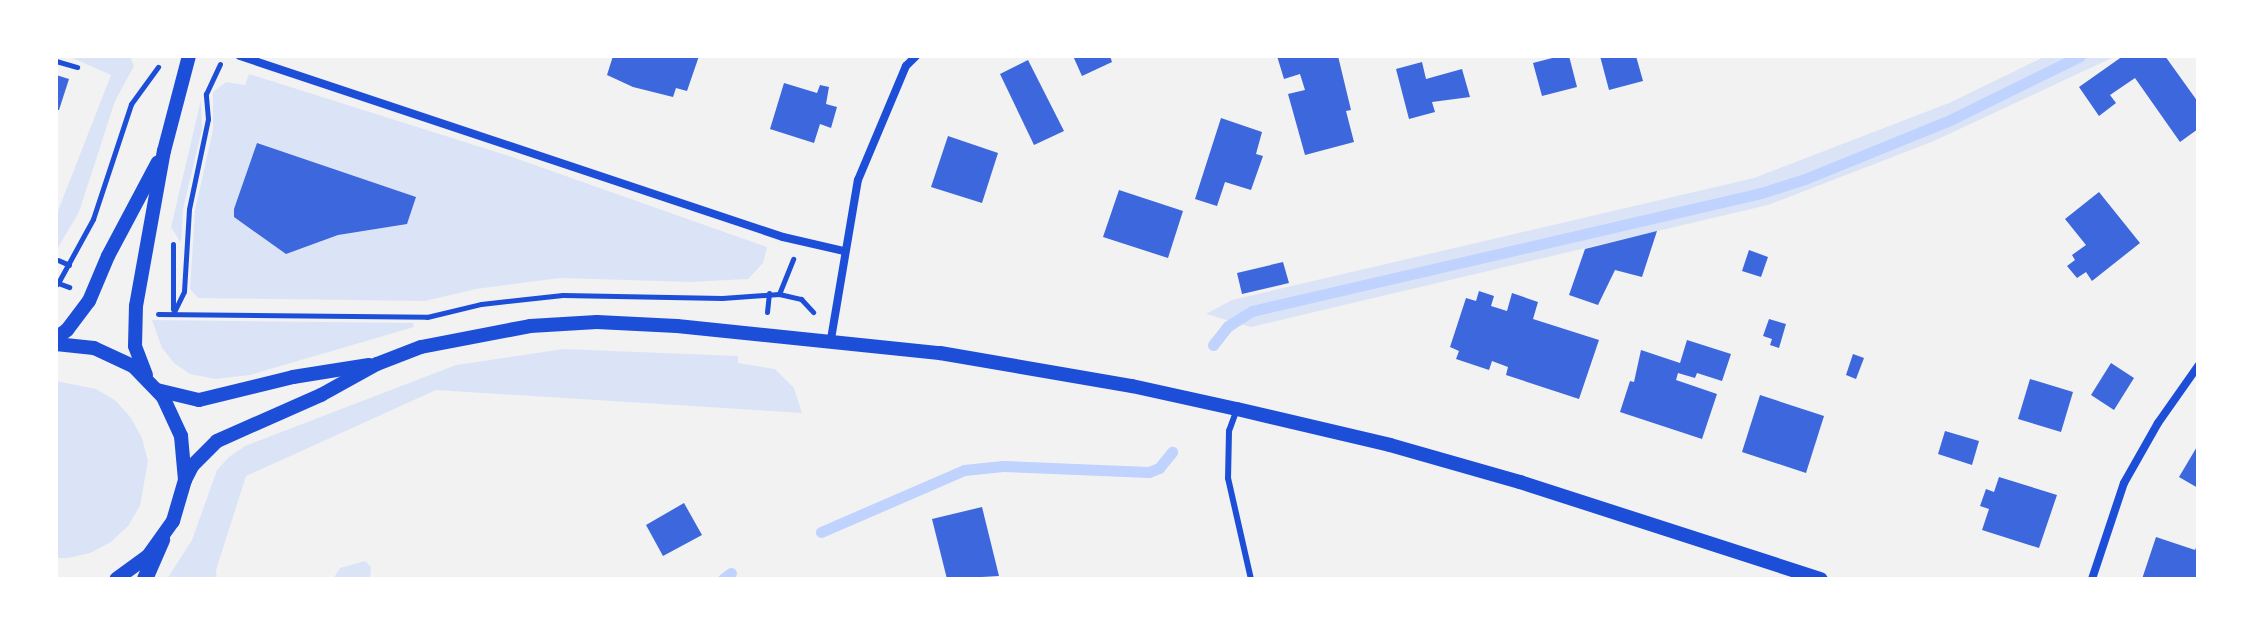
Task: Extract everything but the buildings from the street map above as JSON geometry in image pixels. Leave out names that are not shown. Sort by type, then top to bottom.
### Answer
[{"type":"main road","points":[[145,579],[162,540]]},
{"type":"street","points":[[185,480],[181,436],[174,416],[153,385],[135,346],[134,321],[164,151],[189,56]]},
{"type":"street","points":[[240,56],[801,241],[844,251]]},
{"type":"street","points":[[831,339],[858,180],[906,66],[916,56]]},
{"type":"street","points":[[56,338],[67,330],[89,301],[108,256],[164,151]]},
{"type":"street","points":[[116,579],[131,570],[162,540],[192,466],[217,441],[310,401],[377,364],[441,341],[506,329],[570,323],[677,326],[831,339],[1015,366],[1237,409],[1390,445],[1520,482],[1821,579]]},
{"type":"street","points":[[56,344],[94,348],[114,356],[153,385],[199,400],[293,377],[377,364]]},
{"type":"street","points":[[2092,579],[2124,483],[2158,423],[2198,366]]},
{"type":"lane","points":[[1237,409],[1229,431],[1228,478],[1251,579]]},
{"type":"path","points":[[173,314],[184,291],[189,209],[207,130],[206,94],[214,82],[223,56]]},
{"type":"path","points":[[72,288],[57,284],[93,219],[131,104],[169,58]]},
{"type":"path","points":[[56,61],[77,67]]},
{"type":"path","points":[[149,314],[427,317],[481,304],[563,295],[722,298],[779,294],[801,241]]},
{"type":"path","points":[[58,260],[80,270]]},
{"type":"shaded area","points":[[68,56],[130,56],[134,66],[115,101],[79,212],[56,251],[56,216],[111,75]]},
{"type":"shaded area","points":[[2046,56],[2116,56],[1934,141],[1768,205],[1251,327],[1206,314],[1232,300],[1754,178],[1949,103]]},
{"type":"shaded area","points":[[249,74],[509,156],[767,247],[763,263],[748,279],[690,282],[560,278],[476,289],[425,301],[198,298],[190,289],[195,210],[213,130],[213,92],[226,82],[245,85]]},
{"type":"shaded area","points":[[201,100],[202,129],[183,209],[181,243],[171,227]]},
{"type":"shaded area","points":[[152,320],[413,323],[414,327],[250,375],[215,379],[190,374],[174,363],[162,348]]},
{"type":"shaded area","points":[[564,349],[738,356],[738,363],[775,369],[794,388],[802,413],[436,390],[246,476],[216,570],[217,579],[167,579],[192,540],[217,470],[245,446],[456,365]]},
{"type":"shaded area","points":[[56,381],[96,389],[116,401],[131,418],[142,438],[148,461],[140,506],[128,526],[111,542],[90,553],[68,558],[56,558]]},
{"type":"shaded area","points":[[365,561],[371,567],[370,579],[333,579],[340,568]]},
{"type":"waterway","points":[[1213,345],[1228,326],[1252,311],[1761,193],[1805,179],[1950,120],[2080,56]]},
{"type":"waterway","points":[[821,532],[964,470],[1003,466],[1149,472],[1159,468],[1172,452]]},
{"type":"waterway","points":[[723,579],[731,573]]}]
